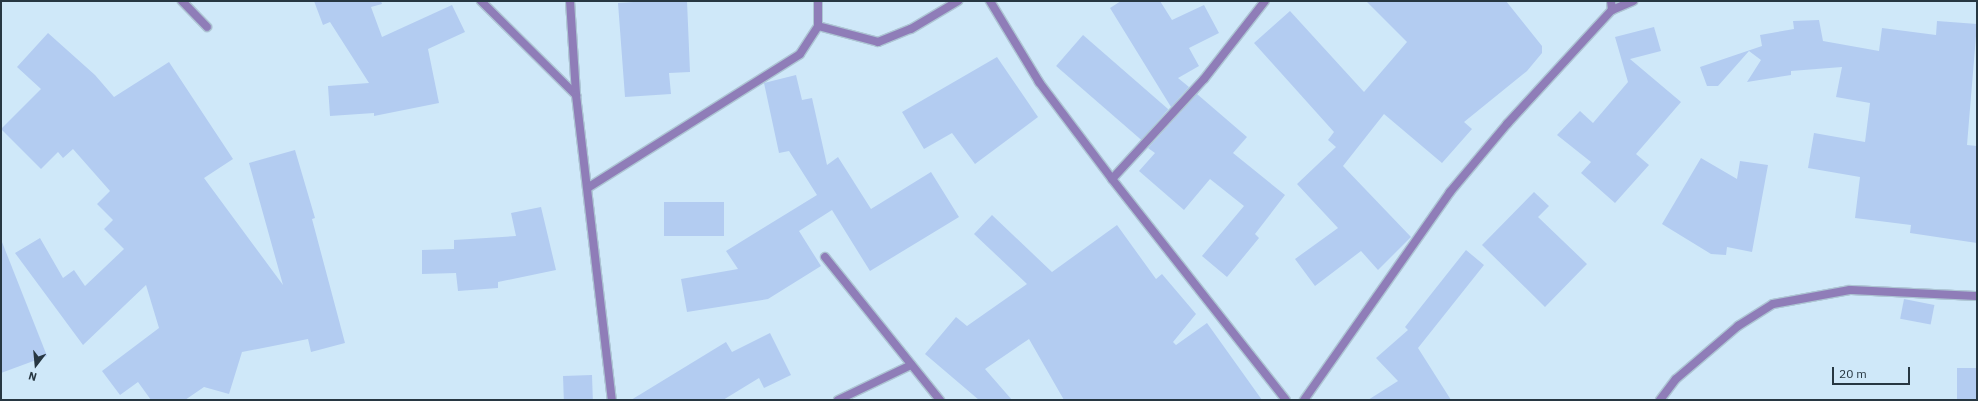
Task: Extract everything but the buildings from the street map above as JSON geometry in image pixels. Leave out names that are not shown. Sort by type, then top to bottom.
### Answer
[{"type":"street","points":[[182,1],[207,27]]},
{"type":"street","points":[[481,1],[576,95]]},
{"type":"street","points":[[570,1],[576,95],[589,187],[612,400]]},
{"type":"street","points":[[589,187],[800,54],[818,26],[818,1]]},
{"type":"street","points":[[818,26],[878,42],[910,29],[958,1]]},
{"type":"street","points":[[990,1],[1039,82],[1112,179],[1286,400]]},
{"type":"street","points":[[1112,179],[1204,79],[1265,1]]},
{"type":"street","points":[[1611,1],[1612,10]]},
{"type":"street","points":[[1304,400],[1450,192],[1507,124],[1612,10],[1633,1]]},
{"type":"street","points":[[825,257],[940,400]]},
{"type":"street","points":[[1660,400],[1676,379],[1738,326],[1773,304],[1850,290],[1977,296]]},
{"type":"street","points":[[838,400],[911,365]]}]
